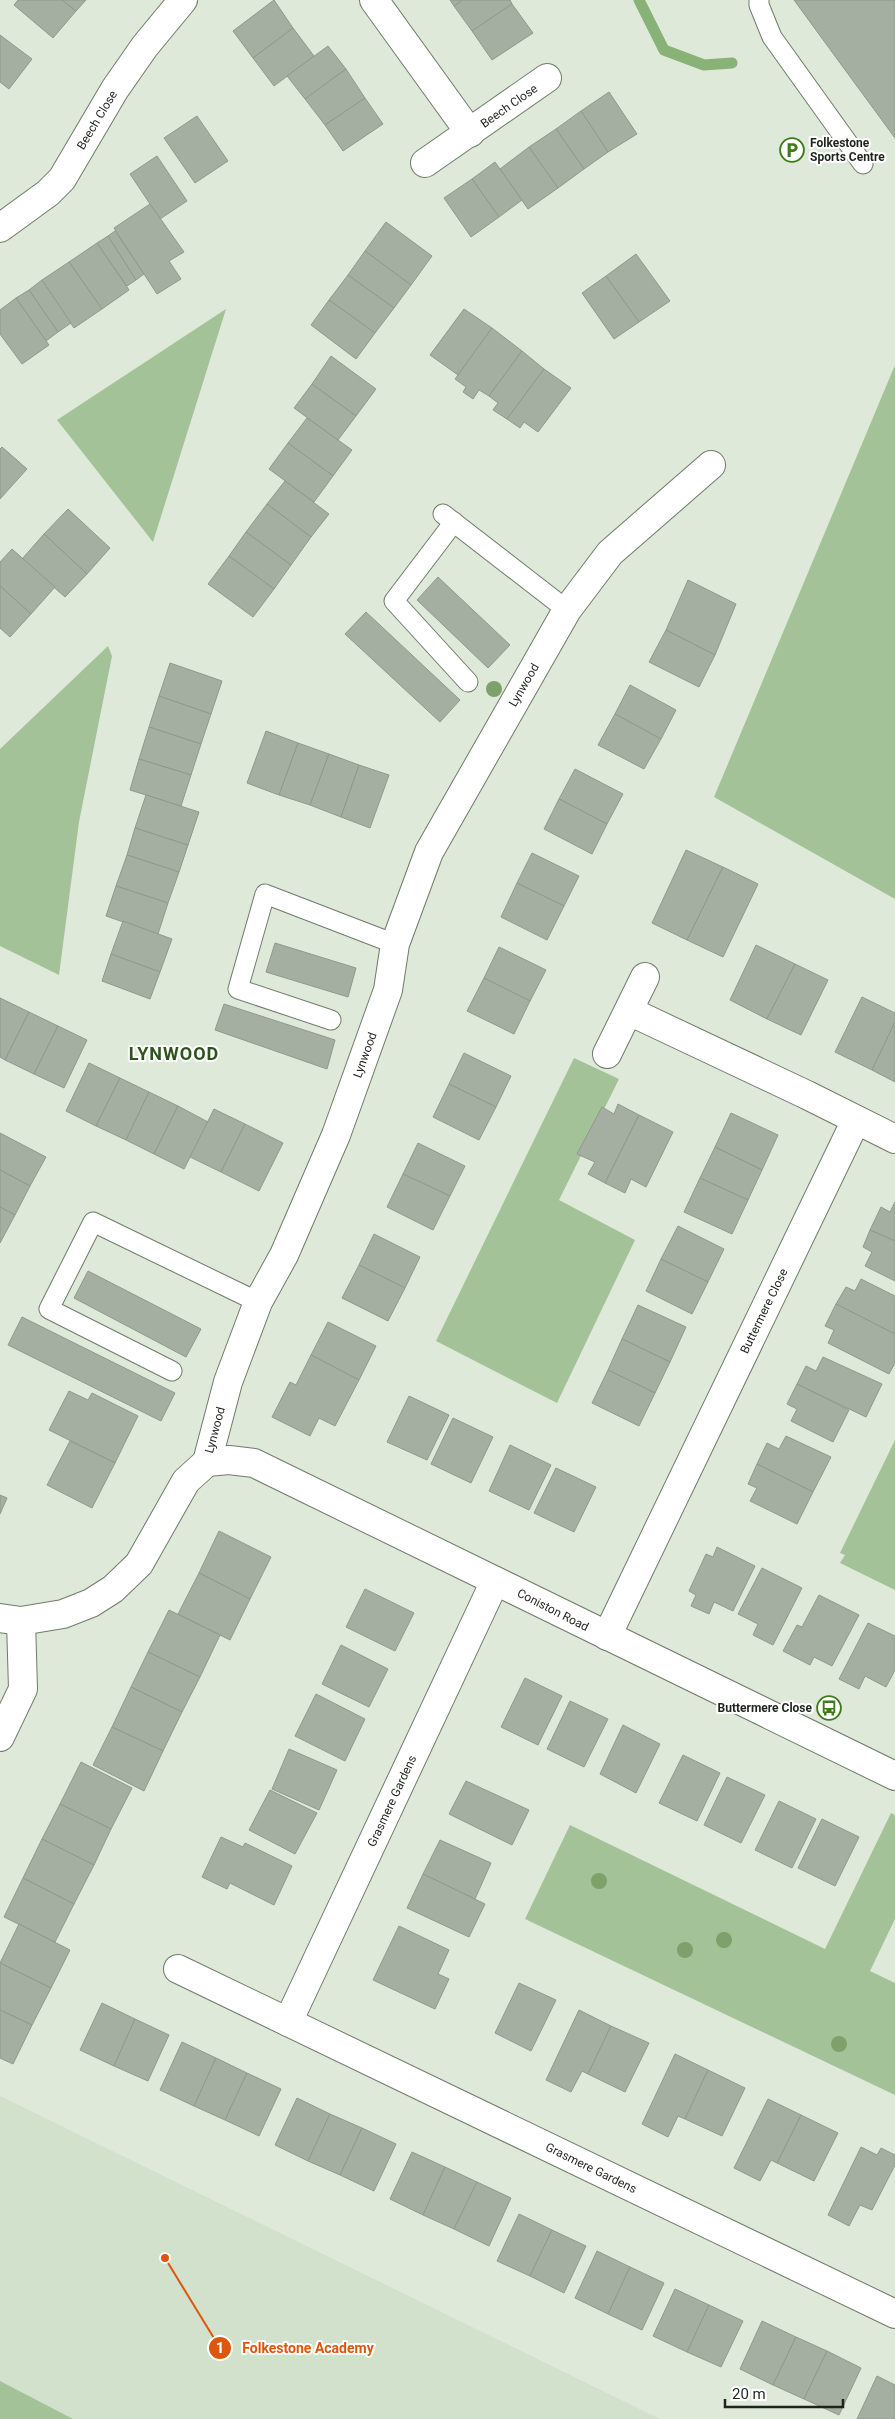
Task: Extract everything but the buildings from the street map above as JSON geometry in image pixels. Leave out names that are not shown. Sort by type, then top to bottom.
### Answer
[{"type":"street","name":"Beech Close","points":[[0,228],[48,193],[62,179],[130,68],[145,46],[183,0]]},
{"type":"street","name":"Beech Close","points":[[374,0],[470,133]]},
{"type":"street","name":"Beech Close","points":[[425,163],[547,78]]},
{"type":"street","name":"Lynwood","points":[[0,1737],[23,1689],[10,1620],[64,1614],[91,1603],[113,1589],[139,1564],[186,1481],[207,1462],[228,1382],[258,1302],[284,1256],[336,1135],[388,990],[395,944],[429,852],[567,610],[610,553],[711,465]]},
{"type":"street","points":[[607,1054],[645,977]]},
{"type":"street","points":[[628,1011],[807,1094],[895,1140]]},
{"type":"street","name":"Buttermere Close","points":[[607,1636],[856,1120]]},
{"type":"street","name":"Coniston Road","points":[[207,1462],[229,1460],[254,1463],[895,1776]]},
{"type":"street","name":"Grasmere Gardens","points":[[288,2022],[496,1581]]},
{"type":"street","name":"Grasmere Gardens","points":[[178,1969],[895,2314]]},
{"type":"lane","points":[[759,0],[759,5],[772,37],[863,164]]},
{"type":"lane","points":[[468,682],[394,601],[449,518],[567,610]]},
{"type":"lane","points":[[331,1020],[238,990],[265,894],[395,944]]},
{"type":"lane","points":[[172,1370],[49,1309],[93,1222],[258,1302]]},
{"type":"shaded area","points":[[0,2096],[660,2419],[0,2419]]},
{"type":"green space","points":[[226,309],[153,542],[57,420]]},
{"type":"green space","points":[[895,365],[895,899],[714,797]]},
{"type":"green space","points":[[108,646],[112,656],[79,822],[59,975],[0,946],[0,749]]},
{"type":"green space","points":[[574,1058],[619,1079],[559,1200],[635,1240],[557,1403],[436,1341]]},
{"type":"green space","points":[[895,1440],[895,1590],[840,1563],[845,1555],[840,1553]]},
{"type":"green space","points":[[891,1813],[895,1815],[895,1919],[870,1971],[895,1983],[895,2095],[525,1919],[570,1825],[825,1949]]},
{"type":"green space","points":[[0,2381],[73,2419],[0,2419]]},
{"type":"waterway","points":[[639,0],[664,50],[704,65],[732,63]]},
{"type":"place","name":"Folkestone Sports Centre","points":[[792,150]]},
{"type":"place","name":"Buttermere Close","points":[[829,1708]]},
{"type":"place","name":"Folkestone Academy","points":[[165,2258]]},
{"type":"district","name":"LYNWOOD","points":[[174,1053]]}]
